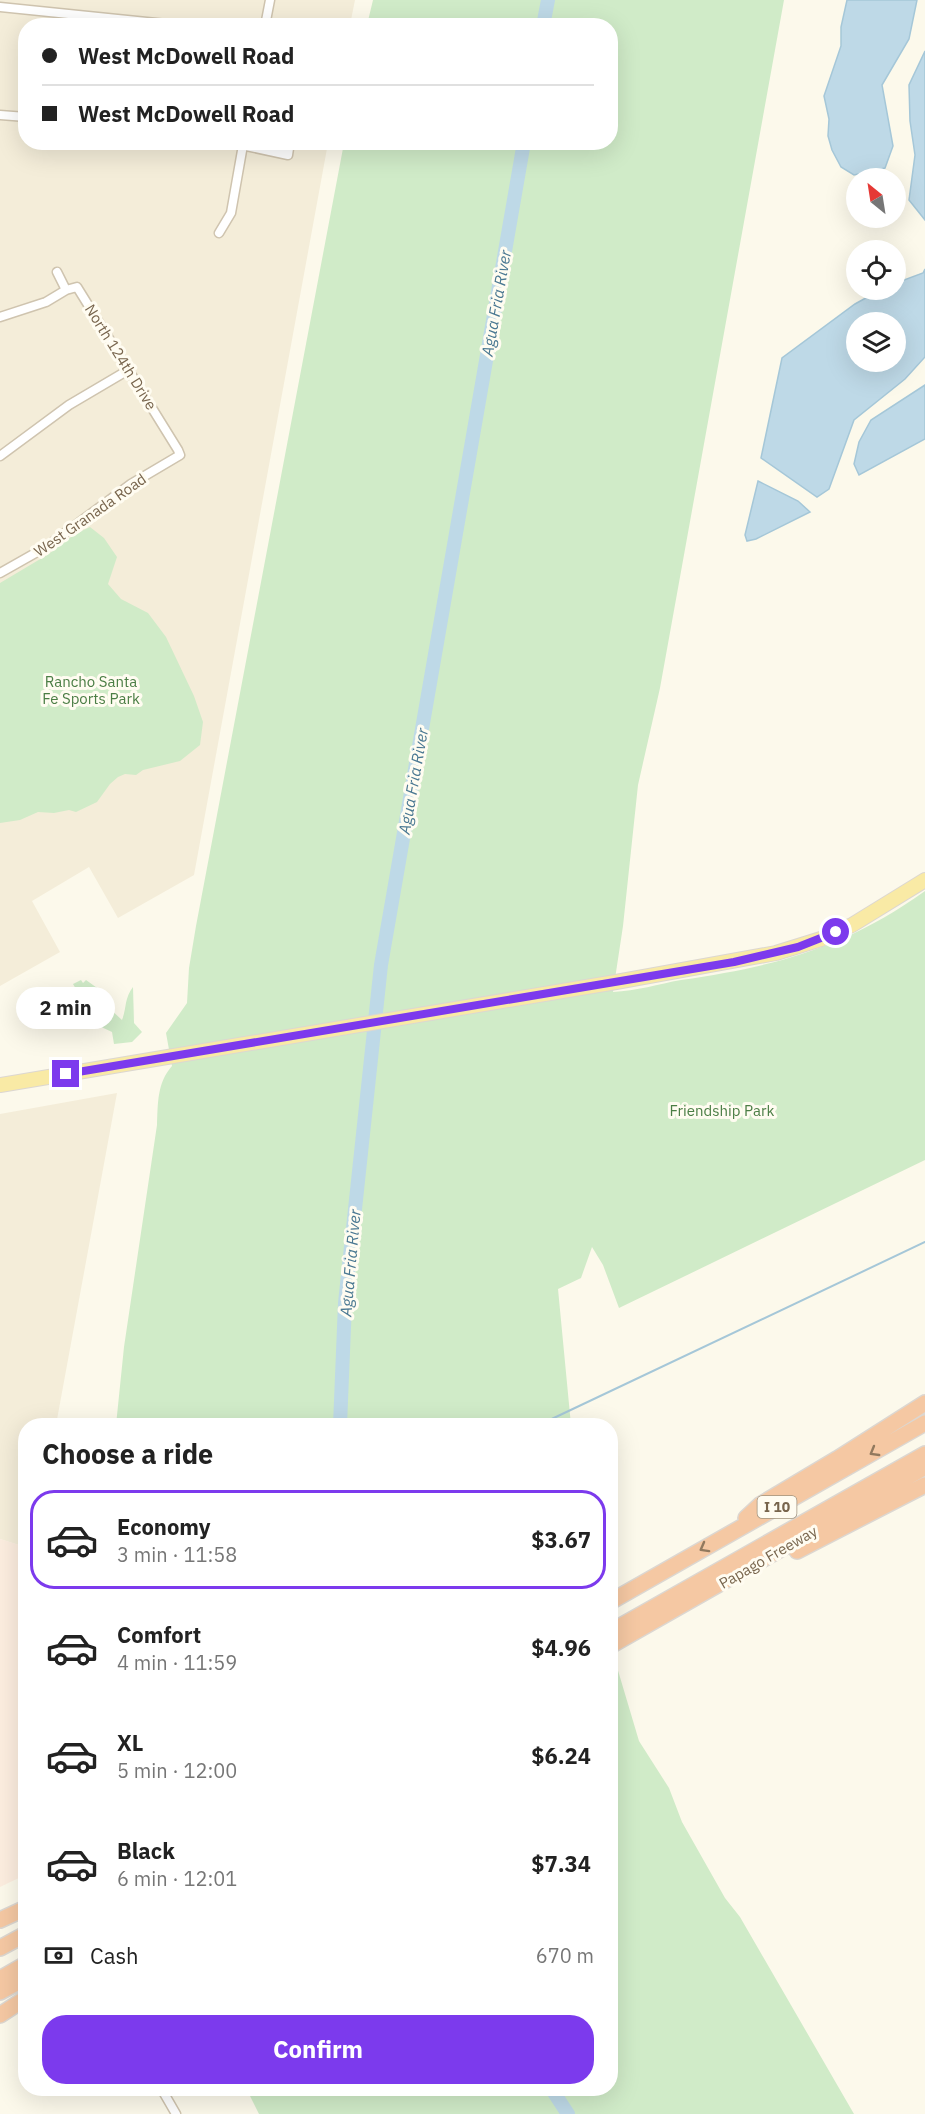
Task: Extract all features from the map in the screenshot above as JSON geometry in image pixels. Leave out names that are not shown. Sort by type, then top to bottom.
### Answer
[{"type":"highway","points":[[731,1533],[760,1505],[925,1403]]},
{"type":"highway","name":"I 10","points":[[618,1598],[925,1423]]},
{"type":"highway","points":[[618,1629],[641,1622],[925,1454]]},
{"type":"highway","name":"Papago Freeway","points":[[618,1640],[641,1622],[760,1561],[925,1467]]},
{"type":"highway","points":[[760,1561],[800,1550],[925,1485]]},
{"type":"highway","points":[[0,1920],[18,1912]]},
{"type":"highway","points":[[0,1948],[18,1938]]},
{"type":"highway","points":[[0,1979],[18,1969]]},
{"type":"highway","points":[[0,1992],[18,1982]]},
{"type":"highway","points":[[0,2015],[18,2003]]},
{"type":"main road","points":[[0,1085],[734,962],[798,947],[852,925],[902,896],[923,879]]},
{"type":"street","points":[[267,18],[270,0]]},
{"type":"street","points":[[0,7],[108,18]]},
{"type":"street","points":[[0,115],[18,116]]},
{"type":"street","points":[[219,232],[231,213],[242,150]]},
{"type":"street","points":[[266,150],[288,155],[289,150]]},
{"type":"street","points":[[0,317],[46,302],[66,290],[57,273]]},
{"type":"street","name":"North 124th Drive","points":[[66,290],[77,287],[130,369],[180,455]]},
{"type":"street","points":[[0,456],[69,405],[130,369]]},
{"type":"street","name":"West Granada Road","points":[[0,573],[46,547],[131,484],[180,455]]},
{"type":"street","points":[[166,2096],[176,2114]]},
{"type":"shaded area","points":[[0,0],[355,0],[351,18],[18,18],[18,150],[327,150],[194,875],[118,918],[89,867],[32,901],[60,952],[0,986]]},
{"type":"shaded area","points":[[117,1093],[57,1418],[18,1418],[18,1545],[0,1539],[0,1114]]},
{"type":"shaded area","points":[[0,1539],[18,1545],[18,1878],[0,1887]]},
{"type":"green space","name":"Friendship Park","points":[[373,0],[784,0],[660,688],[638,785],[623,926],[613,992],[748,968],[809,952],[867,927],[925,891],[925,1160],[619,1308],[603,1265],[592,1247],[581,1278],[558,1289],[570,1418],[117,1418],[124,1347],[157,1125],[159,1094],[163,1079],[172,1066],[166,1033],[187,1003],[189,968],[196,926],[343,150],[618,150],[618,18],[369,18]]},
{"type":"green space","name":"Rancho Santa Fe Sports Park","points":[[90,527],[104,538],[117,557],[108,584],[121,599],[148,613],[166,637],[194,696],[203,722],[200,745],[180,761],[143,770],[136,775],[125,774],[118,777],[97,802],[76,812],[69,810],[54,813],[38,812],[20,820],[0,823],[0,583],[47,555],[75,534]]},
{"type":"green space","points":[[81,980],[83,983],[86,980],[100,990],[109,1008],[122,1020],[127,999],[133,987],[134,1023],[142,1032],[132,1042],[114,1044],[112,1032],[97,1025],[73,984]]},
{"type":"green space","points":[[618,1670],[639,1741],[669,1788],[682,1822],[854,2114],[259,2114],[250,2096],[618,2096]]},
{"type":"water","points":[[847,0],[917,0],[909,39],[882,85],[893,146],[885,168],[846,168],[846,170],[841,167],[832,150],[828,136],[829,119],[824,96],[841,46],[841,27]]},
{"type":"water","points":[[925,51],[925,220],[909,200],[915,155],[910,121],[909,85]]},
{"type":"water","points":[[925,269],[925,357],[905,379],[854,420],[829,489],[817,497],[761,458],[782,358],[862,300],[906,300],[906,279],[923,273]]},
{"type":"water","points":[[925,385],[925,439],[859,475],[854,464],[859,442],[871,420]]},
{"type":"water","points":[[758,481],[798,501],[810,512],[756,539],[747,541],[745,535]]},
{"type":"waterway","name":"Agua Fria River","points":[[545,18],[548,0]]},
{"type":"waterway","name":"Agua Fria River","points":[[340,1418],[345,1303],[381,965],[523,150]]},
{"type":"waterway","points":[[554,1418],[925,1242]]},
{"type":"waterway","name":"Agua Fria River","points":[[556,2096],[568,2114]]},
{"type":"route","points":[[66,1074],[734,962],[798,947],[836,932]]}]
